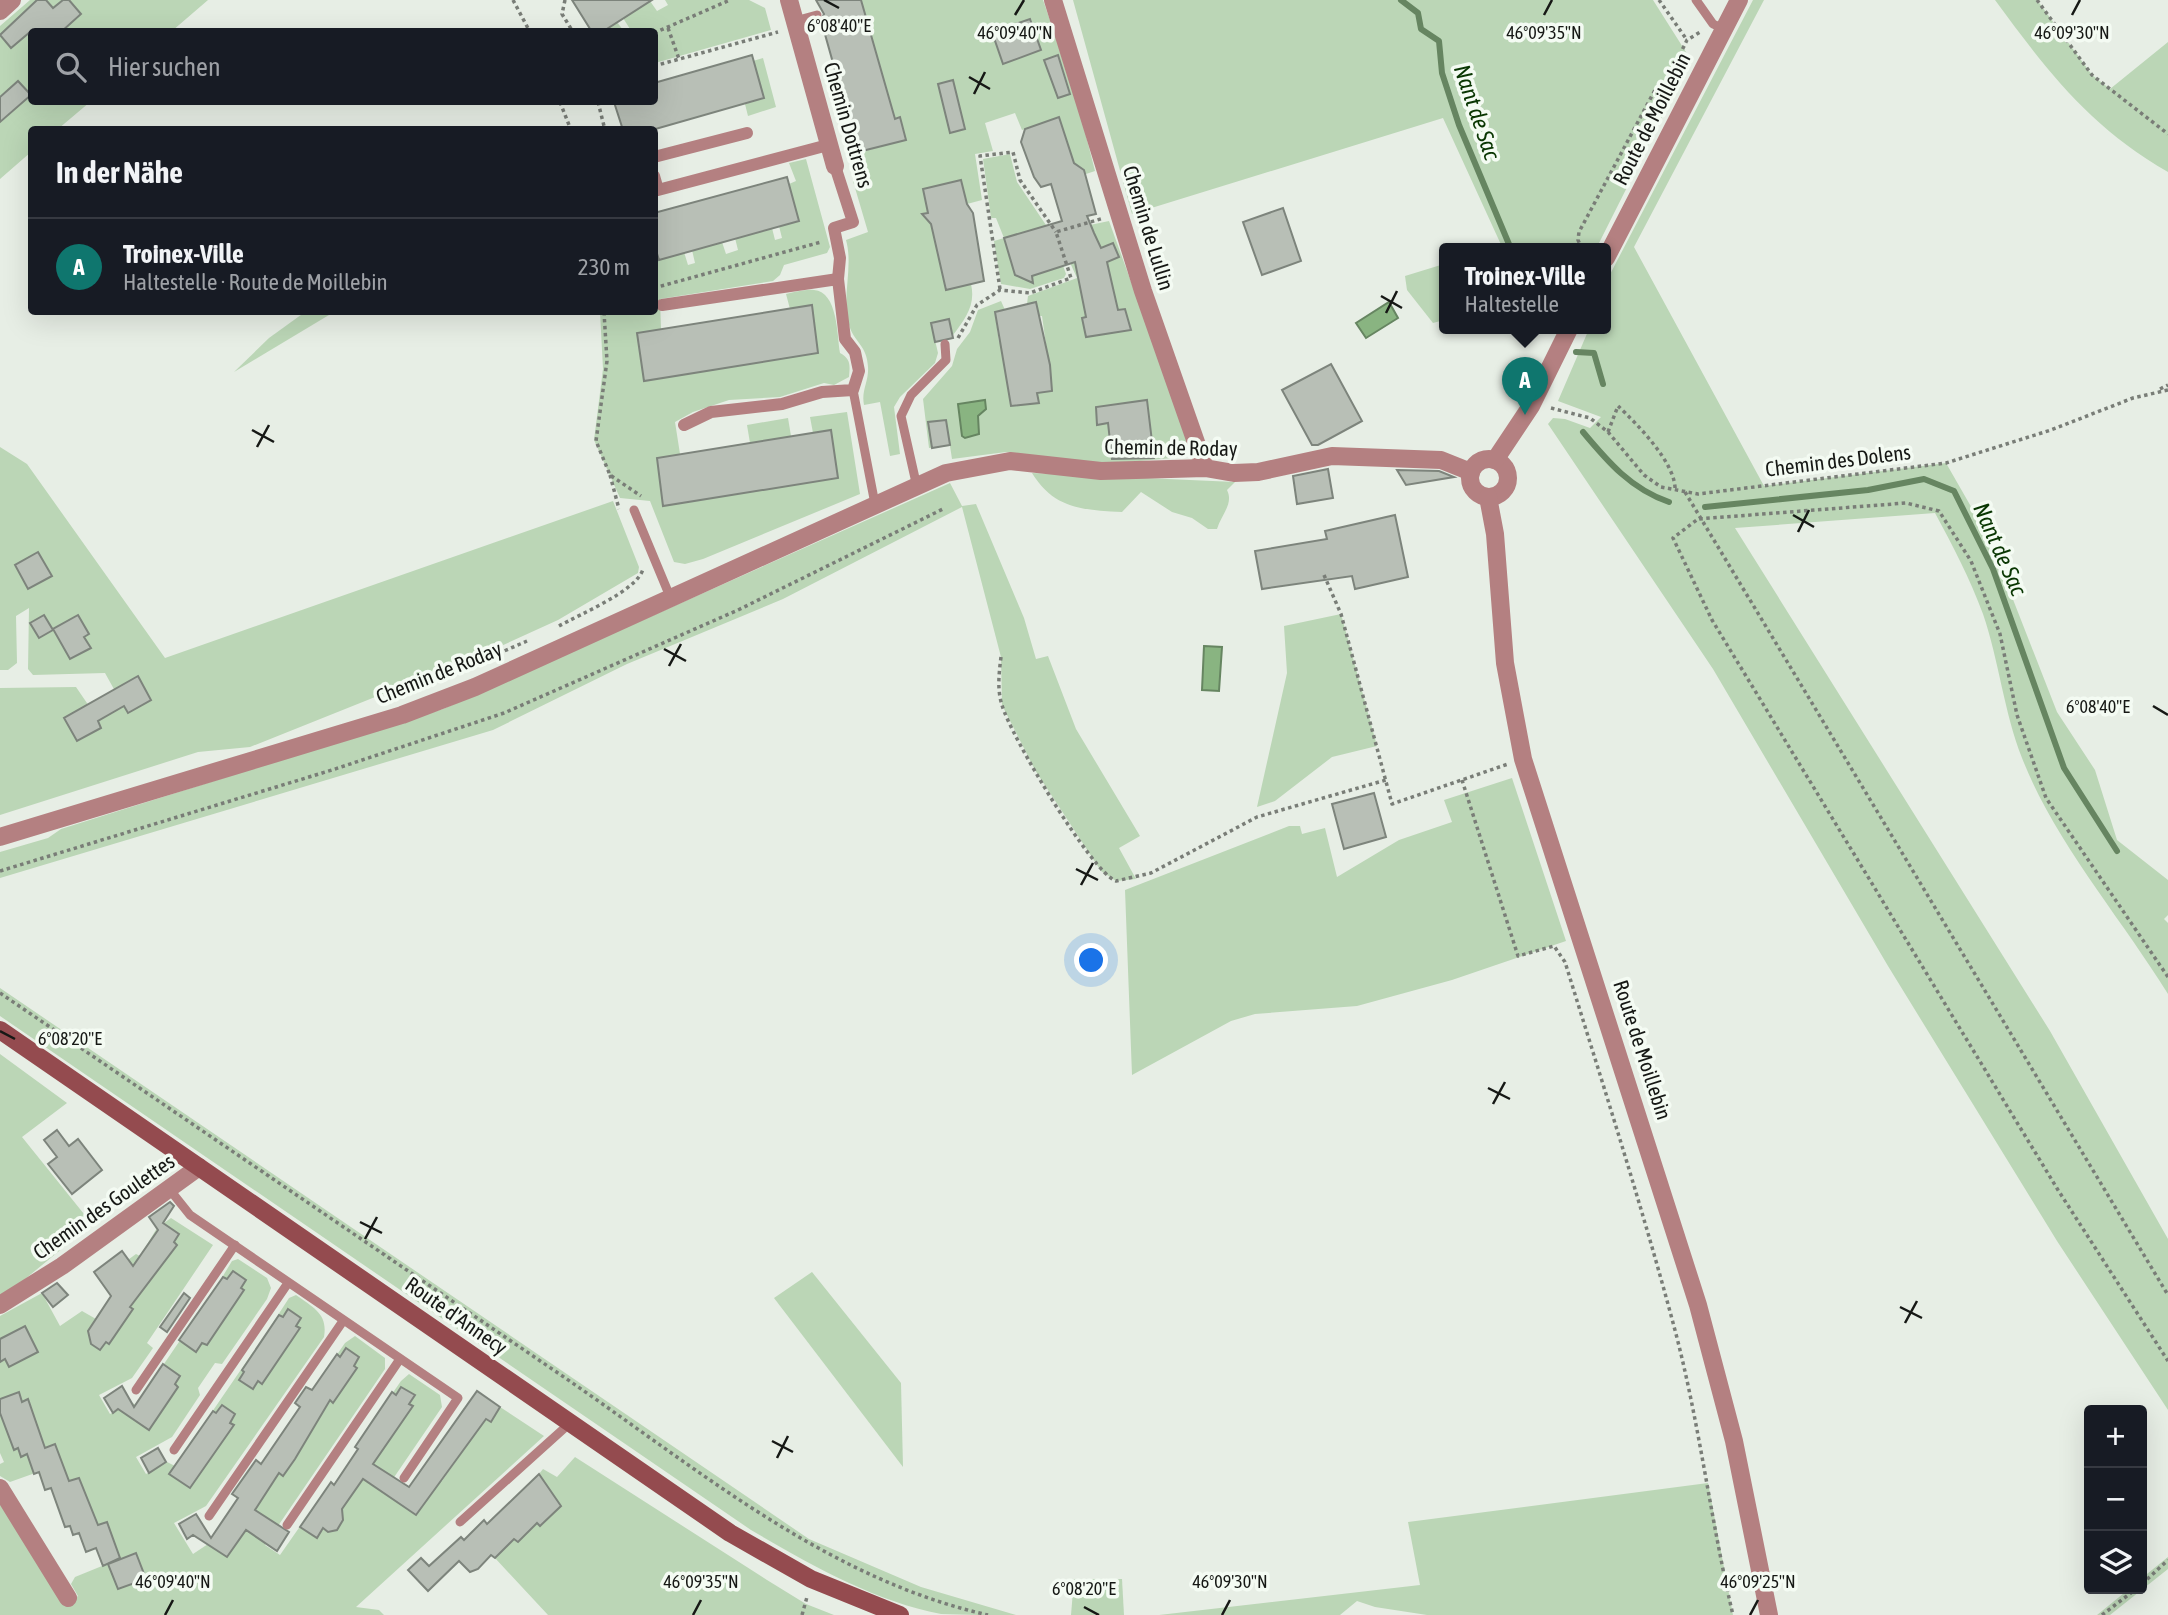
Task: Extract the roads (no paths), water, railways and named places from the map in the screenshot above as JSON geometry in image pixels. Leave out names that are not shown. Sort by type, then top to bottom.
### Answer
[{"type":"main road","name":"Route d'Annecy","points":[[0,1030],[569,1424],[762,1552],[811,1579],[900,1615]]},
{"type":"street","points":[[0,10],[12,0]]},
{"type":"street","name":"Chemin Dottrens","points":[[789,0],[828,145],[853,222],[834,228],[840,258],[838,279]]},
{"type":"street","name":"Chemin de Lullin","points":[[1054,0],[1143,291],[1205,468]]},
{"type":"street","name":"Route de Moillebin","points":[[1611,246],[1718,27],[1739,0]]},
{"type":"street","points":[[658,156],[747,133]]},
{"type":"street","points":[[658,190],[828,145]]},
{"type":"street","points":[[662,305],[838,279],[845,339],[855,352],[859,371],[853,390],[822,392],[782,404],[710,412],[684,425]]},
{"type":"street","points":[[1495,460],[1531,406],[1567,334]]},
{"type":"street","name":"Chemin de Roday","points":[[0,837],[377,722],[475,687],[672,600],[946,473],[1010,461],[1101,471],[1205,468],[1234,473],[1258,472],[1332,456],[1441,460],[1471,472]]},
{"type":"street","points":[[1483,460],[1495,460],[1504,467],[1507,483],[1501,492],[1488,497],[1473,489],[1471,472],[1483,460]]},
{"type":"street","name":"Route de Moillebin","points":[[1488,497],[1495,534],[1505,663],[1523,759],[1698,1305],[1734,1441],[1769,1615]]},
{"type":"street","name":"Chemin des Goulettes","points":[[0,1305],[62,1266],[199,1167]]},
{"type":"street","points":[[0,1488],[68,1598]]},
{"type":"lane","points":[[1696,0],[1718,27]]},
{"type":"lane","points":[[796,24],[817,15]]},
{"type":"lane","points":[[917,487],[901,416],[911,395],[946,360],[945,344]]},
{"type":"lane","points":[[853,390],[876,504]]},
{"type":"lane","points":[[634,510],[672,600]]},
{"type":"lane","points":[[170,1190],[190,1215],[458,1398],[404,1478]]},
{"type":"lane","points":[[136,1390],[236,1245]]},
{"type":"lane","points":[[174,1450],[288,1283]]},
{"type":"lane","points":[[209,1516],[343,1321]]},
{"type":"lane","points":[[287,1525],[400,1359]]},
{"type":"lane","points":[[460,1522],[569,1424]]},
{"type":"waterway","name":"Nant de Sac","points":[[1401,0],[1418,13],[1421,29],[1439,41],[1442,73],[1459,125],[1508,243]]},
{"type":"waterway","name":"Nant de Sac","points":[[1576,352],[1594,353],[1603,384]]},
{"type":"waterway","name":"Nant de Sac","points":[[1583,432],[1611,464],[1632,482],[1669,502]]},
{"type":"waterway","name":"Nant de Sac","points":[[1705,507],[1868,490],[1924,479],[1954,491],[1993,569],[2064,768],[2117,851]]},
{"type":"place","name":"Troinex-Ville","points":[[1525,415]]}]
